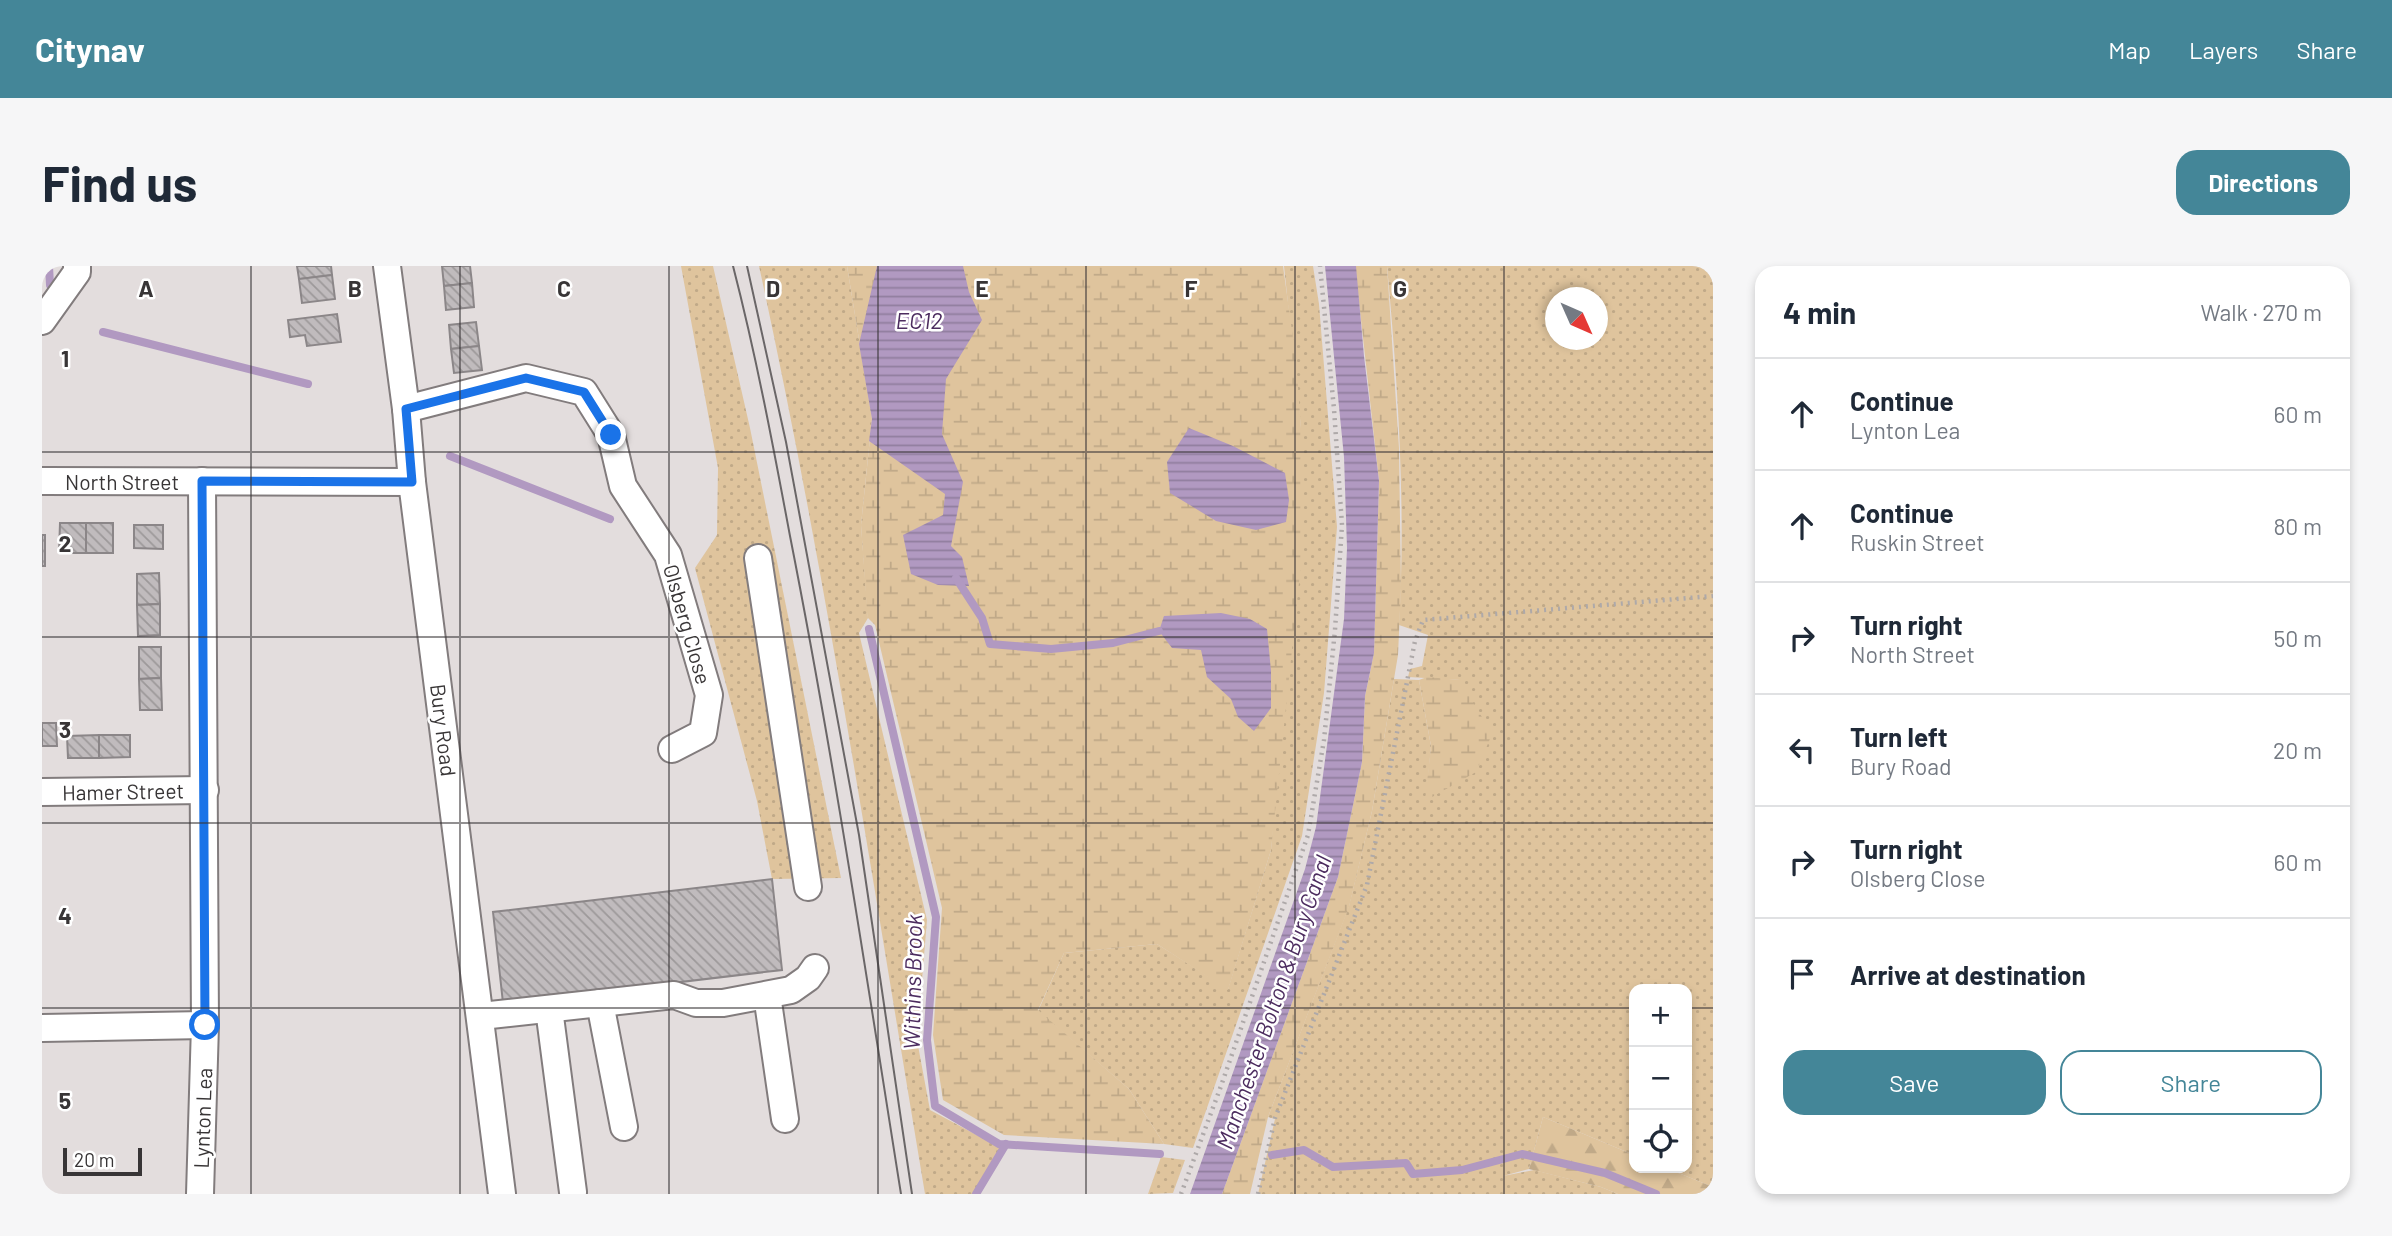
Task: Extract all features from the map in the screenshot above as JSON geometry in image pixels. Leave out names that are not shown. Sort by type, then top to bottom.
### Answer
[{"type":"street","points":[[42,321],[76,272],[77,266]]},
{"type":"street","name":"Bury Road","points":[[387,266],[502,1194]]},
{"type":"street","name":"Olsberg Close","points":[[406,409],[526,378],[584,392],[611,435],[623,486],[668,555],[709,695],[703,733],[672,749]]},
{"type":"street","name":"North Street","points":[[42,481],[412,482]]},
{"type":"street","name":"Lynton Lea","points":[[200,1194],[205,1025],[202,481]]},
{"type":"street","points":[[758,558],[808,887]]},
{"type":"street","name":"Hamer Street","points":[[42,792],[205,790]]},
{"type":"street","points":[[481,1016],[674,995],[696,1003],[723,1003],[791,990],[808,978],[815,968]]},
{"type":"street","points":[[767,995],[785,1119]]},
{"type":"street","points":[[600,1003],[624,1127]]},
{"type":"street","points":[[549,1009],[573,1192]]},
{"type":"street","points":[[42,1028],[205,1025]]},
{"type":"path","points":[[1181,1194],[1308,835],[1324,740],[1342,525],[1320,266]]},
{"type":"path","points":[[1258,1194],[1275,1118],[1367,885],[1415,641],[1423,620],[1713,596]]},
{"type":"green space","points":[[681,266],[713,266],[750,428],[841,878],[772,879],[757,801],[695,568],[717,535],[718,468]]},
{"type":"green space","points":[[759,266],[847,266],[872,419],[861,525],[868,618],[859,633],[927,920],[917,1040],[930,1110],[1001,1148],[973,1194],[925,1194],[827,613]]},
{"type":"green space","points":[[847,266],[1283,266],[1296,360],[1301,428],[1302,554],[1271,850],[1228,990],[1157,944],[1064,953],[1038,1010],[1129,1089],[1164,1144],[1004,1135],[943,1100],[933,1035],[942,908],[875,625],[868,618],[867,612],[861,525],[872,419]]},
{"type":"green space","points":[[1284,266],[1313,266],[1319,304],[1337,527],[1324,693],[1302,836],[1193,1148],[1164,1144],[1129,1089],[1038,1011],[1064,953],[1157,944],[1228,989],[1271,850],[1301,428]]},
{"type":"green space","points":[[1355,266],[1387,266],[1399,448],[1401,588],[1398,655],[1372,811],[1349,907],[1268,1117],[1250,1194],[1222,1194],[1338,877],[1362,762],[1365,696],[1374,653],[1379,481]]},
{"type":"green space","points":[[1387,266],[1713,266],[1713,1187],[1678,1173],[1692,1173],[1692,984],[1629,984],[1629,1153],[1543,1117],[1529,1169],[1503,1176],[1534,1170],[1618,1194],[1258,1194],[1275,1119],[1268,1117],[1349,906],[1372,811],[1394,679],[1419,680],[1431,746],[1426,801],[1460,680],[1408,677],[1410,669],[1422,666],[1428,635],[1399,625],[1402,535],[1397,400]]},
{"type":"green space","points":[[1427,677],[1460,680],[1492,734],[1476,772],[1425,801],[1431,746],[1419,680]]},
{"type":"green space","points":[[1543,1117],[1629,1153],[1629,1173],[1678,1173],[1713,1187],[1713,1194],[1618,1194],[1601,1187],[1529,1169]]},
{"type":"green space","points":[[1161,1157],[1185,1160],[1173,1193],[1148,1194]]},
{"type":"water","name":"EC12","points":[[877,266],[963,266],[969,292],[982,320],[946,379],[942,434],[963,482],[951,546],[962,557],[969,586],[938,585],[911,574],[903,535],[943,515],[945,494],[869,441],[872,419],[859,344]]},
{"type":"water","name":"Manchester Bolton & Bury Canal","points":[[1325,266],[1356,266],[1379,481],[1374,653],[1365,696],[1362,762],[1338,877],[1222,1194],[1190,1194],[1305,869],[1316,827],[1344,619],[1347,548],[1344,457]]},
{"type":"water","points":[[1189,428],[1233,446],[1285,473],[1289,500],[1286,522],[1256,530],[1216,521],[1170,493],[1167,462]]},
{"type":"water","points":[[1221,613],[1250,619],[1267,629],[1271,708],[1254,731],[1238,717],[1231,699],[1207,677],[1201,650],[1172,648],[1159,631],[1164,616]]},
{"type":"building","points":[[297,266],[331,266],[332,275],[299,279]]},
{"type":"building","points":[[442,266],[470,266],[472,283],[444,286]]},
{"type":"building","points":[[332,275],[335,299],[302,303],[299,279]]},
{"type":"building","points":[[472,283],[474,307],[446,310],[444,286]]},
{"type":"building","points":[[337,314],[341,342],[307,346],[305,335],[290,337],[288,320]]},
{"type":"building","points":[[476,322],[479,346],[451,349],[449,325]]},
{"type":"building","points":[[479,346],[482,370],[454,373],[451,349]]},
{"type":"building","points":[[60,523],[86,523],[86,553],[59,553]]},
{"type":"building","points":[[86,523],[113,523],[113,553],[86,553]]},
{"type":"building","points":[[134,525],[163,525],[163,549],[134,548]]},
{"type":"building","points":[[42,535],[45,535],[45,566],[42,566]]},
{"type":"building","points":[[159,573],[160,604],[137,605],[137,574]]},
{"type":"building","points":[[160,604],[160,635],[138,636],[137,605]]},
{"type":"building","points":[[139,647],[161,647],[161,678],[139,679]]},
{"type":"building","points":[[161,678],[162,710],[140,710],[139,679]]},
{"type":"building","points":[[42,723],[56,723],[57,746],[42,746]]},
{"type":"building","points":[[99,735],[99,758],[68,758],[67,736]]},
{"type":"building","points":[[99,735],[130,735],[130,757],[99,758]]},
{"type":"building","points":[[772,879],[782,970],[503,1003],[493,912]]},
{"type":"waterway","points":[[49,266],[50,285]]},
{"type":"waterway","points":[[103,332],[308,384]]},
{"type":"waterway","points":[[450,456],[610,519]]},
{"type":"waterway","points":[[956,578],[982,618],[990,644],[1051,649],[1113,643],[1159,631]]},
{"type":"waterway","name":"Withins Brook","points":[[869,629],[936,917],[927,1040],[935,1106],[999,1144],[1160,1154]]},
{"type":"waterway","points":[[976,1194],[1006,1144]]},
{"type":"waterway","name":"Withins Brook","points":[[1272,1155],[1304,1150],[1333,1167],[1406,1163],[1413,1174],[1462,1170],[1522,1154],[1605,1173],[1656,1194]]},
{"type":"tram line","points":[[733,266],[764,400],[821,700],[901,1194]]},
{"type":"tram line","points":[[747,266],[786,442],[859,835],[912,1194]]},
{"type":"route","points":[[205,1025],[202,481],[412,482],[406,409],[526,378],[584,392],[611,435]]}]
